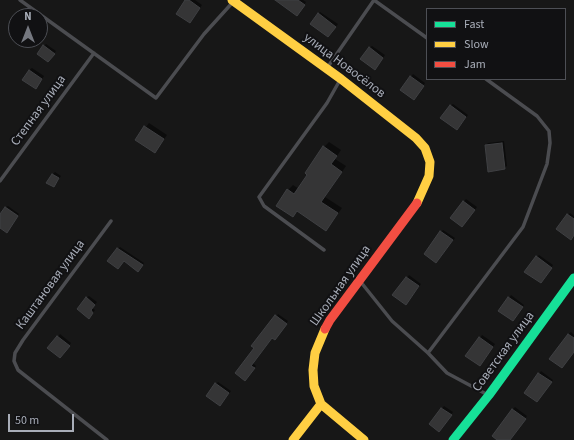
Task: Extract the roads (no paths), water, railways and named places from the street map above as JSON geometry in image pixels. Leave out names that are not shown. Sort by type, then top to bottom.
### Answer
[{"type":"street","name":"улица Новосёлов","points":[[233,1],[341,79],[416,138],[425,148],[430,162]]},
{"type":"street","name":"Школьная улица","points":[[364,440],[321,404],[314,386],[313,370],[315,353],[330,320],[416,203],[429,176],[430,162]]},
{"type":"street","name":"Советская улица","points":[[453,440],[489,395],[574,278]]},
{"type":"street","points":[[293,440],[321,404]]},
{"type":"lane","points":[[20,0],[156,98],[204,34],[233,1]]},
{"type":"lane","points":[[327,69],[374,0],[426,37]]},
{"type":"lane","name":"Степная улица","points":[[0,181],[94,53]]},
{"type":"lane","points":[[324,250],[264,206],[259,197],[327,103],[341,79]]},
{"type":"lane","points":[[428,353],[523,227],[547,164],[550,143],[549,131],[537,116],[487,80]]},
{"type":"lane","name":"Каштановая улица","points":[[107,440],[18,370],[14,361],[16,353],[23,340],[111,221]]},
{"type":"lane","points":[[360,280],[392,321],[428,353],[447,373],[489,395]]}]
